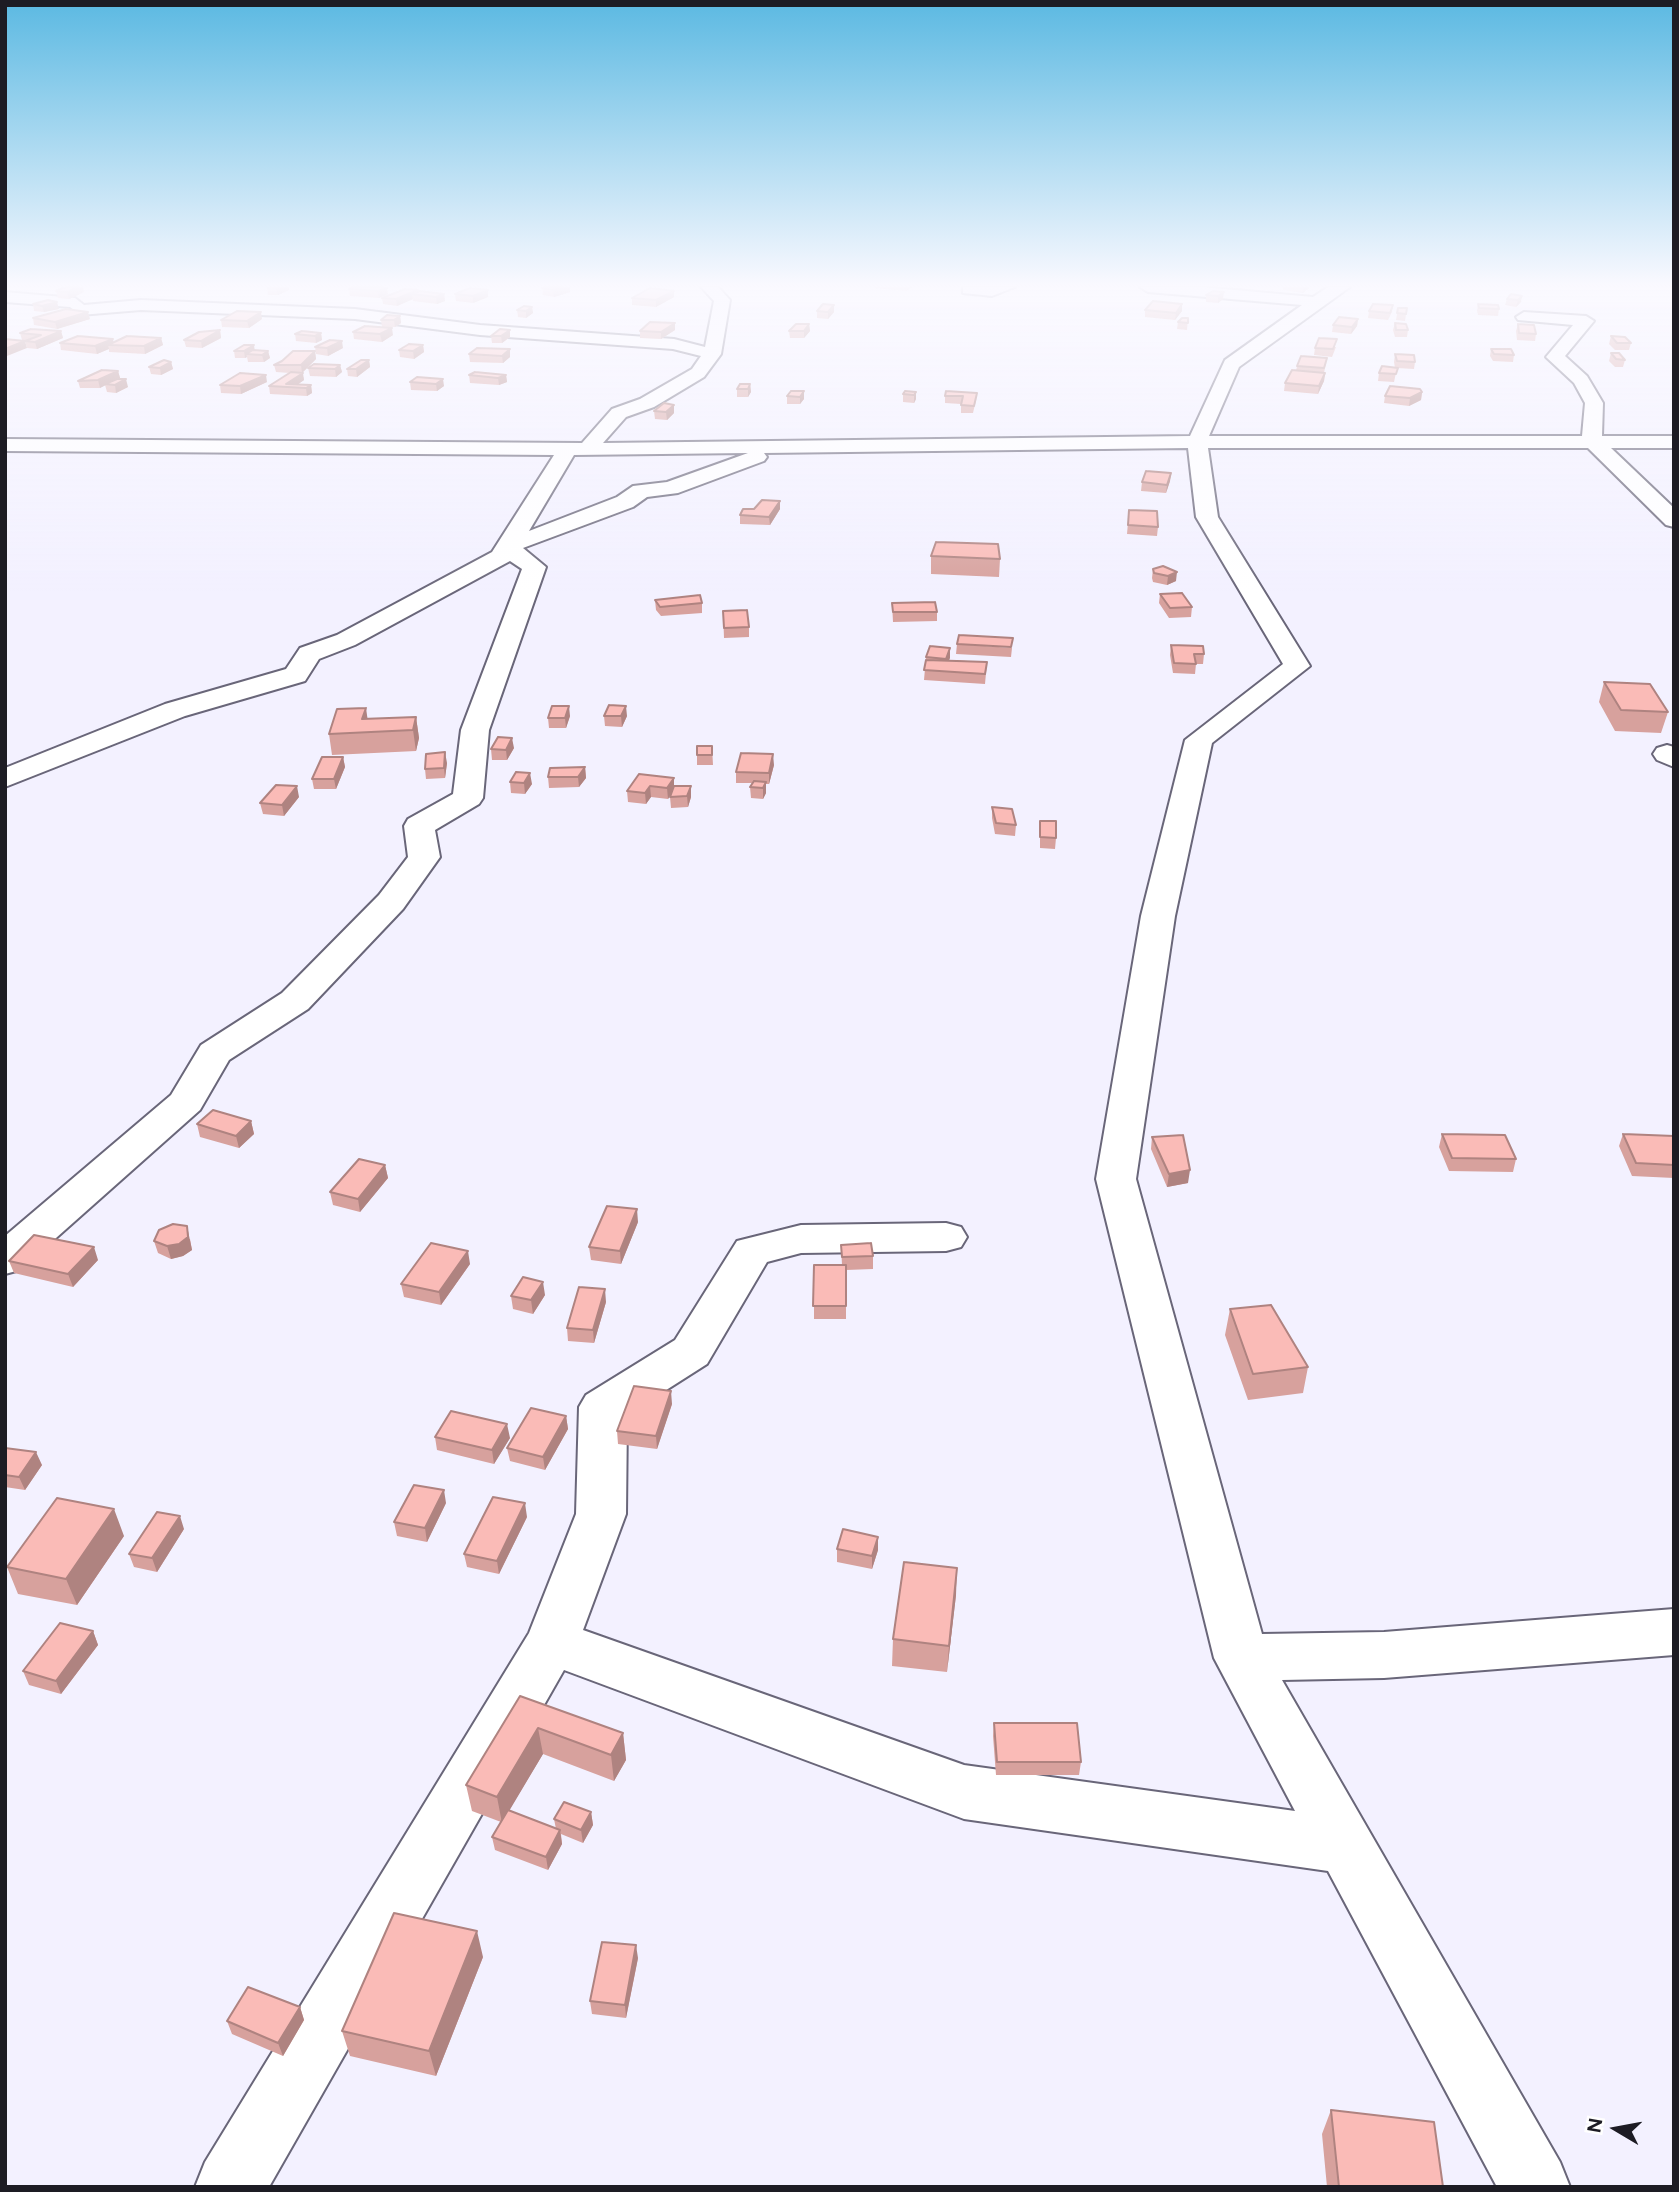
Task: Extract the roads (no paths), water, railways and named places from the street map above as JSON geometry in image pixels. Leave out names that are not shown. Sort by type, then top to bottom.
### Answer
[{"type":"street","points":[[5,778],[175,710],[296,675],[309,654],[346,640],[501,557],[578,449],[619,414],[647,403],[670,389]]},
{"type":"street","points":[[1220,389],[1197,442],[1207,517],[1297,666],[1199,740],[1158,916],[1116,1179],[1241,1658],[1535,2187]]},
{"type":"street","points":[[1586,389],[1594,403],[1592,442],[1674,520]]},
{"type":"street","points":[[5,445],[578,449],[1197,442],[1674,442]]},
{"type":"street","points":[[506,547],[625,502],[641,491],[670,488],[785,447]]},
{"type":"street","points":[[5,1260],[186,1102],[215,1053],[295,1001],[391,902],[424,857],[419,826],[468,797],[475,730],[534,567],[506,547]]},
{"type":"street","points":[[1674,752],[1667,754],[1674,758]]},
{"type":"street","points":[[230,2187],[552,1642],[601,1514],[603,1407],[691,1352],[752,1251],[800,1239],[946,1237]]},
{"type":"street","points":[[1241,1658],[1384,1655],[1674,1632]]},
{"type":"street","points":[[552,1642],[964,1792],[1346,1846]]}]
